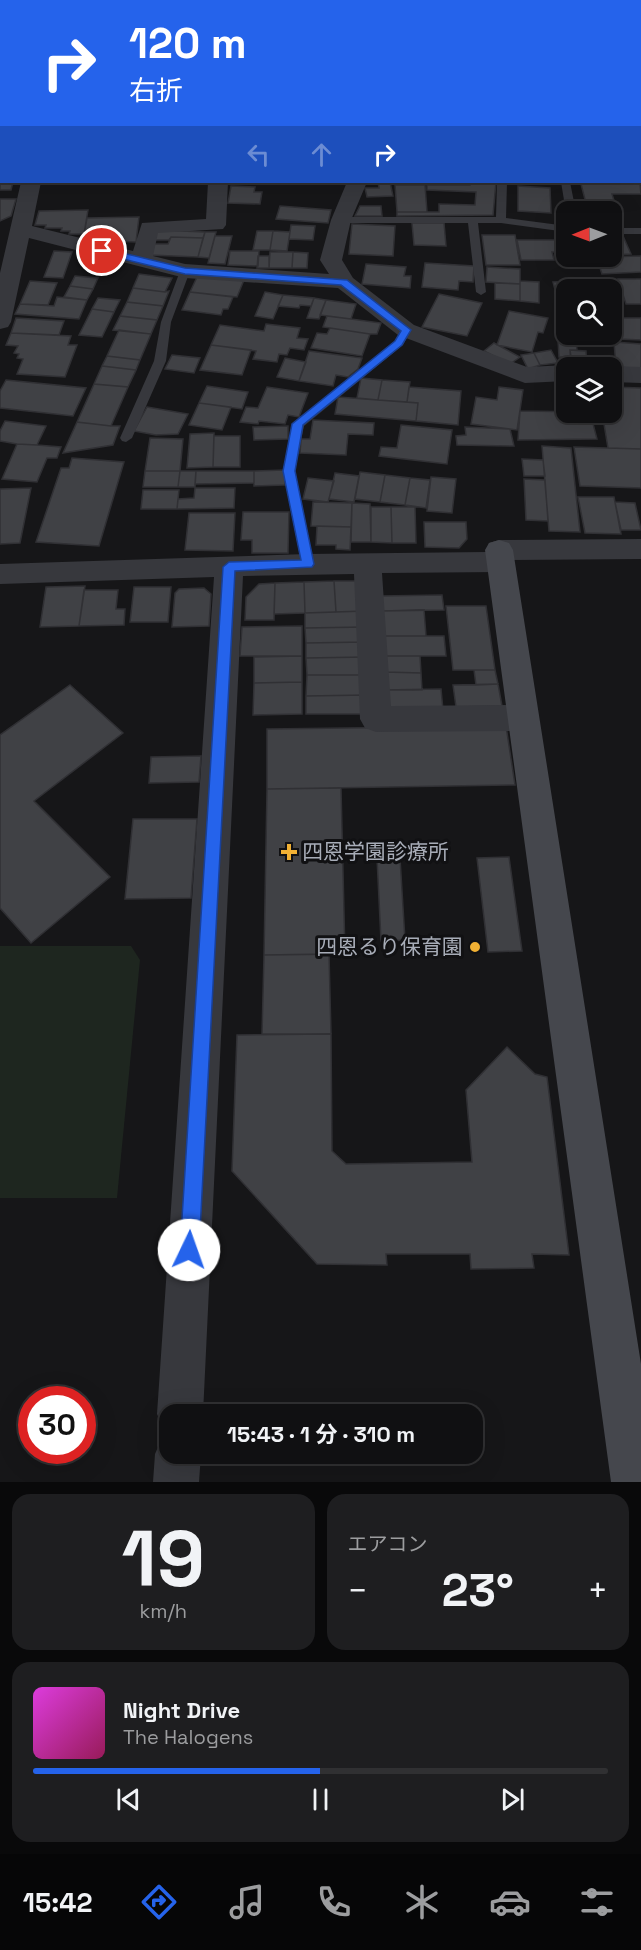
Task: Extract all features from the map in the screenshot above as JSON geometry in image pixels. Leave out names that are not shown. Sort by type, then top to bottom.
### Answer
[{"type":"street","points":[[0,322],[14,228],[32,183]]},
{"type":"street","points":[[141,261],[149,227],[216,225],[218,183]]},
{"type":"street","points":[[357,183],[341,220],[331,260],[344,282],[406,330],[525,375],[556,374]]},
{"type":"street","points":[[14,228],[185,271],[344,282]]},
{"type":"street","points":[[622,374],[641,375]]},
{"type":"street","points":[[0,574],[367,563],[641,549]]},
{"type":"street","points":[[499,556],[523,718],[628,1348],[635,1482]]},
{"type":"street","points":[[367,563],[376,719],[523,718]]},
{"type":"street","points":[[181,1404],[229,567]]},
{"type":"street","points":[[176,1482],[177,1464]]},
{"type":"lane","points":[[501,220],[502,183]]},
{"type":"lane","points":[[565,183],[569,201]]},
{"type":"lane","points":[[341,220],[501,220],[556,228]]},
{"type":"lane","points":[[473,220],[481,292]]},
{"type":"lane","points":[[622,231],[641,231]]},
{"type":"lane","points":[[126,438],[160,361],[166,322],[185,271]]},
{"type":"lane","points":[[308,564],[289,471],[298,424],[399,343],[406,330]]},
{"type":"shaded area","points":[[0,946],[131,946],[140,960],[117,1198],[0,1198]]},
{"type":"building","points":[[0,183],[13,183],[11,190],[0,190]]},
{"type":"building","points":[[378,183],[390,183],[393,196],[367,197],[365,188],[379,188]]},
{"type":"building","points":[[470,183],[496,183],[493,215],[397,216],[397,212],[439,212],[439,204],[475,205],[476,192],[427,190],[427,185],[470,185]]},
{"type":"building","points":[[581,184],[640,184],[641,194],[612,194],[614,201],[585,201]]},
{"type":"building","points":[[395,185],[425,185],[427,212],[397,212]]},
{"type":"building","points":[[231,186],[255,187],[254,192],[262,192],[260,204],[228,203]]},
{"type":"building","points":[[518,186],[550,188],[551,213],[518,211]]},
{"type":"building","points":[[0,199],[16,199],[11,216],[0,221]]},
{"type":"building","points":[[280,206],[331,210],[328,223],[276,219]]},
{"type":"building","points":[[360,206],[381,206],[382,216],[355,216]]},
{"type":"building","points":[[88,210],[84,234],[69,234],[70,231],[61,231],[62,228],[45,228],[46,225],[35,225],[39,211]]},
{"type":"building","points":[[139,217],[136,242],[83,240],[87,218]]},
{"type":"building","points":[[412,223],[444,223],[446,246],[414,245]]},
{"type":"building","points":[[352,224],[395,226],[393,256],[349,254]]},
{"type":"building","points":[[291,225],[315,226],[313,240],[289,239]]},
{"type":"building","points":[[157,230],[205,232],[203,238],[171,237],[169,240],[154,240]]},
{"type":"building","points":[[257,231],[273,231],[270,250],[253,250]]},
{"type":"building","points":[[273,231],[290,232],[287,251],[270,250]]},
{"type":"building","points":[[205,232],[216,232],[209,258],[198,257]]},
{"type":"building","points":[[482,235],[515,235],[520,265],[486,265]]},
{"type":"building","points":[[215,236],[232,236],[225,264],[208,263]]},
{"type":"building","points":[[622,236],[623,236],[631,254],[622,254]]},
{"type":"building","points":[[171,237],[203,238],[198,257],[149,255],[153,244],[168,244]]},
{"type":"building","points":[[517,240],[556,240],[556,252],[552,252],[554,260],[521,260]]},
{"type":"building","points":[[54,251],[72,252],[63,278],[44,277]]},
{"type":"building","points":[[230,251],[259,251],[258,266],[228,265]]},
{"type":"building","points":[[270,252],[293,252],[292,268],[269,268]]},
{"type":"building","points":[[293,252],[308,253],[307,268],[292,268]]},
{"type":"building","points":[[258,256],[269,256],[269,268],[257,268]]},
{"type":"building","points":[[622,256],[641,256],[641,272],[602,274],[600,268],[622,267]]},
{"type":"building","points":[[425,263],[474,266],[473,282],[459,281],[458,290],[422,287]]},
{"type":"building","points":[[366,264],[406,267],[404,276],[411,276],[410,288],[362,284]]},
{"type":"building","points":[[487,267],[520,269],[520,284],[486,282]]},
{"type":"building","points":[[139,274],[172,278],[165,292],[133,288]]},
{"type":"building","points":[[198,275],[244,280],[237,297],[190,292]]},
{"type":"building","points":[[75,276],[98,278],[93,289],[70,286]]},
{"type":"building","points":[[622,279],[641,279],[641,304],[626,304],[622,292]]},
{"type":"building","points":[[30,281],[57,283],[48,305],[20,304]]},
{"type":"building","points":[[520,281],[539,282],[539,303],[520,301]]},
{"type":"building","points":[[495,283],[520,284],[520,301],[495,299]]},
{"type":"building","points":[[70,286],[93,289],[87,300],[64,297]]},
{"type":"building","points":[[133,288],[169,291],[163,306],[127,302]]},
{"type":"building","points":[[190,292],[233,297],[228,309],[223,309],[221,315],[182,310]]},
{"type":"building","points":[[265,292],[283,295],[273,319],[255,316]]},
{"type":"building","points":[[439,294],[482,303],[467,336],[422,327]]},
{"type":"building","points":[[283,295],[314,298],[311,306],[300,305],[299,308],[278,306]]},
{"type":"building","points":[[57,297],[87,300],[79,319],[15,314],[20,304],[54,306]]},
{"type":"building","points":[[98,298],[120,300],[114,312],[92,309]]},
{"type":"building","points":[[314,298],[326,300],[319,319],[307,318]]},
{"type":"building","points":[[326,300],[356,304],[351,319],[320,315]]},
{"type":"building","points":[[127,302],[163,306],[157,320],[120,316]]},
{"type":"building","points":[[92,309],[114,312],[102,337],[79,335]]},
{"type":"building","points":[[509,311],[548,318],[543,333],[538,332],[532,352],[497,345]]},
{"type":"building","points":[[120,316],[157,320],[151,334],[113,330]]},
{"type":"building","points":[[327,316],[381,323],[377,334],[370,334],[323,327]]},
{"type":"building","points":[[16,318],[64,321],[59,335],[11,333]]},
{"type":"building","points":[[622,318],[641,318],[641,340],[622,339]]},
{"type":"building","points":[[266,324],[300,328],[297,338],[308,339],[304,350],[290,348],[287,355],[279,354],[277,362],[253,359],[256,351],[211,345],[220,325],[264,331]]},
{"type":"building","points":[[330,328],[370,334],[362,356],[311,348],[317,333],[327,334]]},
{"type":"building","points":[[119,330],[151,334],[140,360],[107,356]]},
{"type":"building","points":[[11,333],[71,336],[68,345],[77,345],[65,377],[17,374],[23,359],[17,358],[19,354],[14,353],[18,346],[6,345]]},
{"type":"building","points":[[494,343],[520,357],[510,364],[484,351]]},
{"type":"building","points":[[622,343],[641,344],[641,369],[622,367],[622,357],[615,357],[614,345],[622,345]]},
{"type":"building","points":[[211,345],[251,350],[242,375],[200,370]]},
{"type":"building","points":[[558,345],[576,345],[577,350],[570,350],[571,357],[559,357]]},
{"type":"building","points":[[551,350],[556,363],[540,365],[534,353]]},
{"type":"building","points":[[570,350],[586,351],[586,357],[571,357]]},
{"type":"building","points":[[309,351],[362,358],[358,369],[348,377],[336,375],[333,386],[299,381]]},
{"type":"building","points":[[534,353],[540,365],[528,369],[521,355]]},
{"type":"building","points":[[172,355],[200,358],[194,373],[165,369]]},
{"type":"building","points":[[107,356],[140,360],[136,370],[102,366]]},
{"type":"building","points":[[285,358],[306,362],[299,381],[277,377]]},
{"type":"building","points":[[102,366],[136,370],[128,387],[94,384]]},
{"type":"building","points":[[361,378],[382,380],[378,400],[357,398]]},
{"type":"building","points":[[6,380],[86,388],[73,416],[0,408],[0,391]]},
{"type":"building","points":[[382,380],[410,382],[407,402],[378,400]]},
{"type":"building","points":[[94,384],[128,387],[111,426],[77,422]]},
{"type":"building","points":[[207,386],[248,392],[242,409],[199,403]]},
{"type":"building","points":[[267,387],[308,393],[299,417],[288,415],[285,424],[259,421],[258,424],[240,422],[246,407],[258,408]]},
{"type":"building","points":[[409,387],[461,391],[458,425],[416,421],[418,403],[407,402]]},
{"type":"building","points":[[499,387],[523,390],[517,430],[471,424],[476,397],[497,400]]},
{"type":"building","points":[[622,387],[641,388],[641,449],[608,448],[604,423],[622,423]]},
{"type":"building","points":[[338,397],[418,403],[416,421],[335,414]]},
{"type":"building","points":[[199,403],[231,407],[222,430],[189,425]]},
{"type":"building","points":[[147,407],[188,414],[178,434],[156,435],[134,431]]},
{"type":"building","points":[[520,411],[556,412],[556,423],[593,423],[597,439],[518,440]]},
{"type":"building","points":[[313,420],[374,423],[373,435],[348,434],[346,455],[300,453],[301,439],[310,439]]},
{"type":"building","points":[[5,421],[46,426],[37,445],[17,444],[0,441],[0,431]]},
{"type":"building","points":[[77,422],[120,426],[113,445],[63,453]]},
{"type":"building","points":[[401,425],[452,430],[447,464],[379,456],[381,447],[397,448]]},
{"type":"building","points":[[288,426],[288,439],[254,440],[253,427]]},
{"type":"building","points":[[465,427],[510,429],[514,446],[457,445],[456,436],[466,435]]},
{"type":"building","points":[[214,433],[213,467],[187,468],[190,434]]},
{"type":"building","points":[[214,436],[240,436],[240,467],[213,467]]},
{"type":"building","points":[[150,438],[183,439],[180,471],[145,471]]},
{"type":"building","points":[[17,444],[61,447],[57,458],[47,458],[37,482],[2,479]]},
{"type":"building","points":[[542,446],[571,448],[580,532],[549,531]]},
{"type":"building","points":[[574,447],[641,449],[641,488],[580,486]]},
{"type":"building","points":[[72,458],[124,462],[99,546],[36,542],[61,468],[69,468]]},
{"type":"building","points":[[522,459],[543,460],[545,476],[524,476]]},
{"type":"building","points":[[285,470],[285,485],[254,486],[254,471]]},
{"type":"building","points":[[145,471],[180,471],[178,487],[143,487]]},
{"type":"building","points":[[180,471],[196,471],[195,487],[178,487]]},
{"type":"building","points":[[196,471],[254,471],[254,483],[195,484]]},
{"type":"building","points":[[360,472],[385,475],[380,502],[355,499]]},
{"type":"building","points":[[335,473],[359,476],[354,502],[329,499]]},
{"type":"building","points":[[385,475],[410,478],[405,505],[380,502]]},
{"type":"building","points":[[431,477],[456,479],[452,513],[427,511]]},
{"type":"building","points":[[308,478],[334,481],[328,502],[303,499]]},
{"type":"building","points":[[410,478],[430,480],[426,508],[405,505]]},
{"type":"building","points":[[524,479],[545,480],[548,521],[526,520]]},
{"type":"building","points":[[31,488],[20,543],[0,544],[0,489]]},
{"type":"building","points":[[195,488],[235,488],[234,508],[177,509],[178,499],[194,498]]},
{"type":"building","points":[[143,490],[179,490],[177,509],[141,509]]},
{"type":"building","points":[[578,497],[614,497],[621,534],[585,533]]},
{"type":"building","points":[[313,502],[352,503],[351,527],[311,526]]},
{"type":"building","points":[[615,502],[635,503],[641,530],[621,530]]},
{"type":"building","points":[[352,503],[370,504],[371,542],[351,542]]},
{"type":"building","points":[[371,507],[391,507],[392,543],[371,542]]},
{"type":"building","points":[[391,507],[415,507],[416,543],[392,543]]},
{"type":"building","points":[[243,512],[289,512],[288,553],[252,553],[252,540],[241,540]]},
{"type":"building","points":[[189,513],[235,513],[233,551],[185,550]]},
{"type":"building","points":[[424,522],[466,522],[467,539],[459,548],[425,547]]},
{"type":"building","points":[[317,526],[351,527],[350,550],[336,549],[336,545],[316,545]]},
{"type":"building","points":[[334,581],[336,612],[305,613],[304,582]]},
{"type":"building","points":[[334,581],[361,581],[364,611],[336,612]]},
{"type":"building","points":[[304,582],[305,613],[274,614],[275,583]]},
{"type":"building","points":[[275,583],[274,620],[245,620],[246,597],[259,584]]},
{"type":"building","points":[[85,586],[79,626],[40,627],[46,587]]},
{"type":"building","points":[[134,587],[171,587],[168,622],[130,622]]},
{"type":"building","points":[[204,588],[211,594],[209,626],[172,627],[175,593],[179,589]]},
{"type":"building","points":[[84,590],[118,590],[116,609],[125,609],[124,625],[79,626]]},
{"type":"building","points":[[442,595],[444,610],[381,611],[380,596]]},
{"type":"building","points":[[446,606],[486,606],[495,670],[453,670]]},
{"type":"building","points":[[424,610],[426,636],[382,636],[381,611]]},
{"type":"building","points":[[364,611],[365,627],[305,628],[305,613]]},
{"type":"building","points":[[302,626],[302,656],[240,656],[242,627]]},
{"type":"building","points":[[365,627],[365,642],[306,643],[305,628]]},
{"type":"building","points":[[382,636],[444,636],[446,656],[383,656]]},
{"type":"building","points":[[365,642],[366,657],[306,658],[306,643]]},
{"type":"building","points":[[302,656],[302,682],[254,683],[254,657]]},
{"type":"building","points":[[383,656],[420,656],[421,673],[384,672]]},
{"type":"building","points":[[366,657],[366,675],[307,675],[306,658]]},
{"type":"building","points":[[474,670],[495,670],[498,684],[476,685]]},
{"type":"building","points":[[384,672],[421,673],[422,690],[383,690]]},
{"type":"building","points":[[307,675],[366,675],[367,695],[306,696]]},
{"type":"building","points":[[302,682],[302,714],[253,715],[254,683]]},
{"type":"building","points":[[498,684],[502,706],[456,707],[453,685]]},
{"type":"building","points":[[70,685],[123,733],[34,801],[110,877],[31,943],[0,908],[0,735]]},
{"type":"building","points":[[441,689],[443,710],[384,711],[383,690]]},
{"type":"building","points":[[367,695],[368,714],[306,714],[306,696]]},
{"type":"building","points":[[506,726],[515,785],[267,789],[267,729]]},
{"type":"building","points":[[201,756],[199,782],[149,783],[151,757]]},
{"type":"building","points":[[341,788],[345,954],[264,955],[267,789]]},
{"type":"building","points":[[133,819],[197,819],[191,898],[125,899]]},
{"type":"building","points":[[509,857],[522,951],[488,952],[477,858]]},
{"type":"building","points":[[377,858],[400,858],[405,940],[381,941]]},
{"type":"building","points":[[329,954],[331,1034],[262,1034],[264,955]]},
{"type":"building","points":[[331,1034],[332,1151],[346,1164],[472,1162],[466,1090],[507,1047],[535,1074],[547,1077],[569,1255],[532,1254],[534,1268],[471,1269],[470,1254],[386,1254],[387,1265],[317,1264],[232,1171],[237,1035]]},
{"type":"place","name":"四恩学園診療所","points":[[289,852]]},
{"type":"place","name":"四恩るり保育園","points":[[475,947]]},
{"type":"route","points":[[102,251],[185,271],[344,282],[406,330],[399,343],[298,424],[289,471],[308,564],[229,567],[189,1250]]}]
